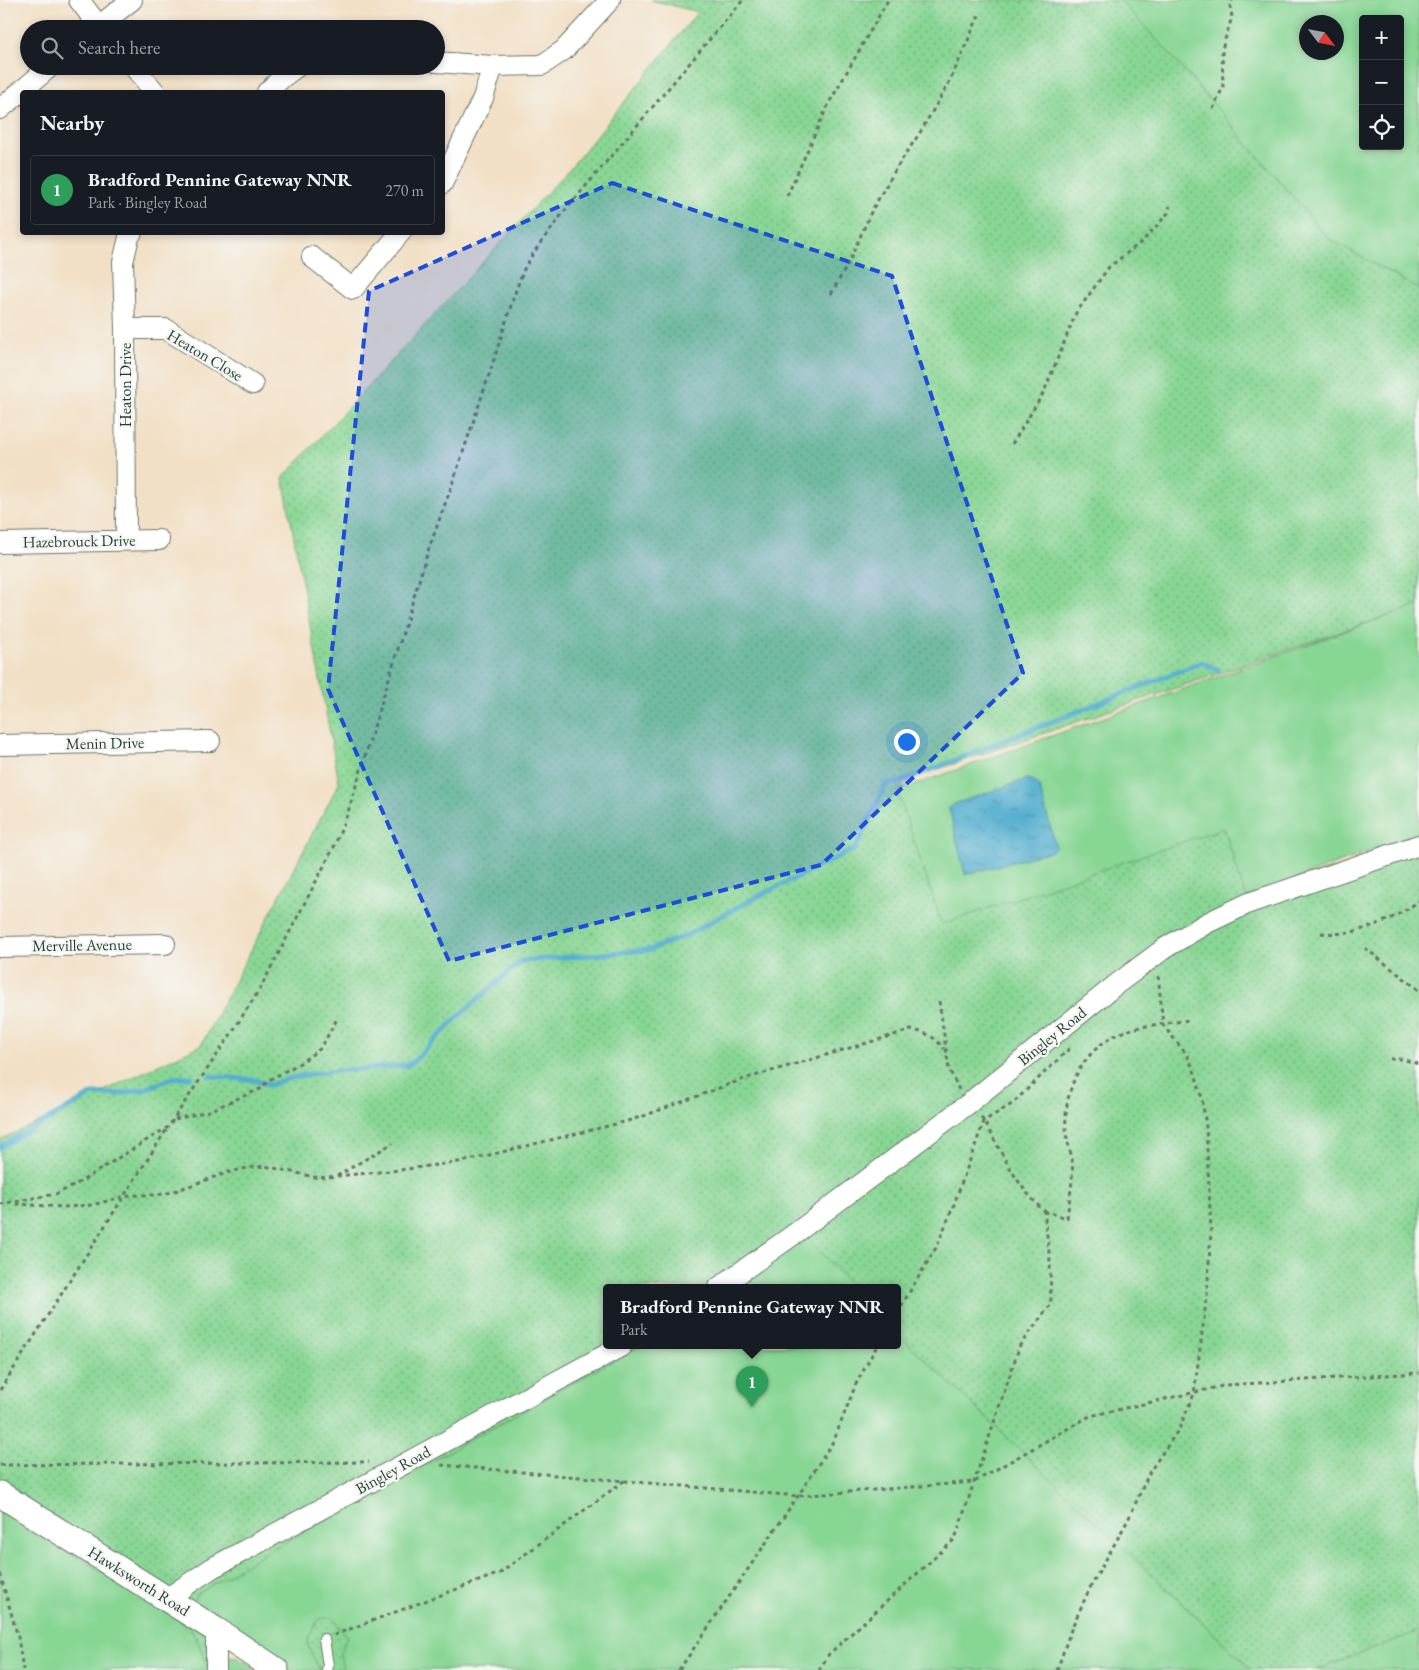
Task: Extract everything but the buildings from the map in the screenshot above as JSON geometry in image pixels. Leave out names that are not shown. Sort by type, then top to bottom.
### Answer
[{"type":"street","points":[[79,0],[93,20]]},
{"type":"street","points":[[108,20],[132,0]]},
{"type":"street","points":[[445,63],[493,66],[542,65],[564,50],[610,0]]},
{"type":"street","points":[[445,178],[483,98],[493,66]]},
{"type":"street","points":[[22,90],[40,75]]},
{"type":"street","points":[[141,75],[153,90]]},
{"type":"street","points":[[269,90],[286,75]]},
{"type":"street","points":[[0,109],[20,92]]},
{"type":"street","name":"Heaton Drive","points":[[126,540],[123,262],[130,235]]},
{"type":"street","points":[[312,257],[353,289],[398,235]]},
{"type":"street","name":"Heaton Close","points":[[125,329],[166,329],[253,384]]},
{"type":"street","name":"Hazebrouck Drive","points":[[0,543],[158,540]]},
{"type":"street","name":"Menin Drive","points":[[0,745],[210,741]]},
{"type":"street","name":"Bingley Road","points":[[724,1284],[793,1235],[968,1104],[1165,948],[1207,923],[1249,903],[1419,845]]},
{"type":"street","name":"Merville Avenue","points":[[0,947],[165,944]]},
{"type":"street","name":"Bingley Road","points":[[166,1599],[212,1568],[616,1349]]},
{"type":"street","name":"Hawksworth Road","points":[[0,1494],[276,1670]]},
{"type":"street","points":[[216,1630],[216,1670]]},
{"type":"lane","points":[[324,1639],[327,1670]]},
{"type":"path","points":[[0,1390],[122,1196],[261,987],[335,845],[348,812],[428,550],[452,486],[524,269],[534,252],[563,213],[743,0]]},
{"type":"path","points":[[787,196],[828,105],[888,0]]},
{"type":"path","points":[[1213,109],[1223,86],[1222,49],[1232,17],[1230,6],[1232,0]]},
{"type":"path","points":[[831,294],[848,264],[872,210],[897,167],[921,132],[950,80],[979,14]]},
{"type":"path","points":[[1012,444],[1044,392],[1076,313],[1110,267],[1144,240],[1168,213],[1170,206]]},
{"type":"path","points":[[1321,933],[1358,931],[1406,910],[1419,900]]},
{"type":"path","points":[[1365,948],[1419,990]]},
{"type":"path","points":[[1057,1670],[1072,1627],[1090,1588],[1128,1520],[1150,1471],[1179,1429],[1194,1394],[1207,1295],[1211,1231],[1206,1127],[1202,1099],[1195,1073],[1187,1055],[1163,1025],[1157,970],[1150,975]]},
{"type":"path","points":[[939,1001],[946,1051],[956,1086],[968,1104],[984,1122],[1018,1181],[1032,1199],[1044,1210],[1067,1218],[1072,1161],[1066,1137],[1066,1107],[1077,1072],[1102,1044],[1115,1036],[1133,1030],[1189,1020]]},
{"type":"path","points":[[174,1119],[209,1111],[260,1089],[269,1080],[300,1063],[321,1048],[337,1019]]},
{"type":"path","points":[[11,1203],[64,1207],[92,1205],[122,1196],[158,1195],[172,1192],[226,1173],[264,1166],[320,1178],[465,1161],[641,1117],[741,1080],[911,1030],[931,1036],[946,1051]]},
{"type":"path","points":[[901,1306],[937,1246],[984,1122],[1012,1104],[1076,1041]]},
{"type":"path","points":[[1390,1059],[1402,1059],[1419,1064]]},
{"type":"path","points":[[0,1204],[56,1194],[75,1185],[168,1127]]},
{"type":"path","points":[[337,1176],[393,1143]]},
{"type":"path","points":[[819,1670],[829,1654],[955,1539],[1020,1345],[1052,1304],[1050,1260],[1044,1210]]},
{"type":"path","points":[[680,1670],[834,1440],[856,1384],[875,1349]]},
{"type":"path","points":[[0,1465],[407,1462],[798,1496],[974,1482],[1090,1416],[1228,1385],[1419,1373]]},
{"type":"path","points":[[324,1639],[500,1573],[625,1480]]},
{"type":"path","points":[[0,1574],[18,1637],[23,1670]]},
{"type":"highlighted area","points":[[612,183],[892,276],[1023,673],[821,865],[449,961],[328,689],[369,291]]},
{"type":"green space","points":[[651,0],[1419,0],[1419,605],[901,782],[948,919],[1229,820],[1246,893],[1419,845],[1419,1670],[280,1670],[217,1631],[215,1670],[0,1670],[0,1140],[201,1045],[339,783],[283,478],[571,167],[698,12]]},
{"type":"green space","points":[[1120,0],[1419,0],[1419,289],[1328,238],[1187,73]]},
{"type":"green space","points":[[1419,605],[1419,833],[1246,897],[1224,828],[942,924],[897,791]]},
{"type":"green space","points":[[804,1236],[850,1284],[739,1284]]},
{"type":"green space","points":[[901,1337],[1252,1670],[343,1670],[340,1653],[347,1637],[332,1617],[319,1619],[308,1640],[309,1649],[320,1670],[292,1670],[198,1608],[193,1600],[197,1594],[263,1554],[635,1349],[901,1349]]},
{"type":"green space","points":[[0,1509],[188,1625],[210,1670],[0,1670]]},
{"type":"green space","points":[[1419,1631],[1419,1670],[1317,1670]]},
{"type":"green space","points":[[229,1656],[261,1670],[218,1670],[222,1662]]},
{"type":"water","points":[[1027,779],[1033,780],[1039,785],[1056,847],[1052,851],[965,875],[949,808],[954,804]]},
{"type":"waterway","points":[[210,1076],[254,1080],[270,1085],[316,1073],[405,1066],[413,1062],[459,1016],[521,961],[649,950],[687,935],[751,900],[856,848],[886,784],[900,782],[1202,662],[1218,670]]},
{"type":"waterway","points":[[0,1147],[93,1094],[119,1094],[145,1089],[173,1078],[191,1077]]},
{"type":"place","name":"Bradford Pennine Gateway NNR","points":[[752,1407]]}]
